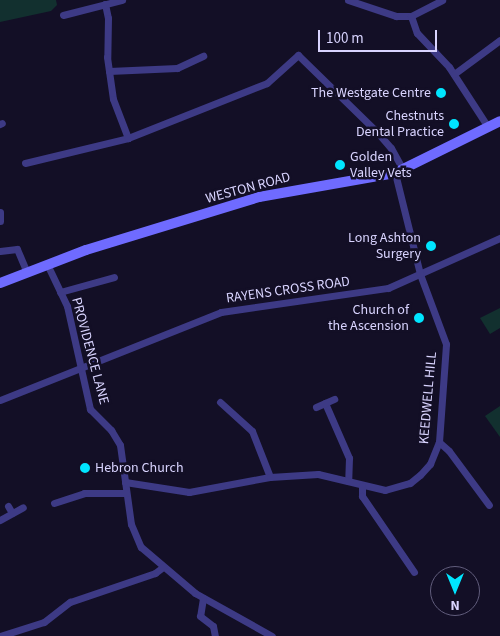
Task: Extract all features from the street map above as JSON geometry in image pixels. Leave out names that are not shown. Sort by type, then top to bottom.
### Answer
[{"type":"street","points":[[63,15],[122,0]]},
{"type":"street","points":[[348,0],[364,2],[396,16],[411,16],[442,0]]},
{"type":"street","points":[[25,163],[128,138],[116,112],[109,71],[105,4]]},
{"type":"street","points":[[411,16],[417,33],[454,74],[488,127]]},
{"type":"street","points":[[454,74],[500,40]]},
{"type":"street","name":"KEEDWELL HILL","points":[[124,482],[189,492],[270,477],[318,474],[385,490],[410,483],[430,464],[439,442],[446,344],[420,274],[399,171],[391,148],[298,55],[267,83],[128,138]]},
{"type":"street","points":[[109,71],[177,68],[203,56]]},
{"type":"street","name":"WESTON ROAD","points":[[0,283],[47,264],[274,193],[399,171],[500,120]]},
{"type":"street","points":[[0,212],[0,221]]},
{"type":"street","name":"RAYENS CROSS ROAD","points":[[0,400],[221,312],[374,291],[420,274],[500,238]]},
{"type":"street","points":[[0,251],[17,249],[27,272]]},
{"type":"street","name":"PROVIDENCE LANE","points":[[47,264],[73,327],[79,369],[90,408],[111,430],[120,445],[124,482],[135,536],[148,555],[203,598],[272,636]]},
{"type":"street","points":[[60,292],[114,277]]},
{"type":"street","points":[[316,407],[334,399]]},
{"type":"street","points":[[220,402],[258,440],[270,477]]},
{"type":"street","points":[[325,403],[349,458],[348,481]]},
{"type":"street","points":[[222,415],[228,409]]},
{"type":"street","points":[[439,442],[449,450],[489,505]]},
{"type":"street","points":[[362,486],[362,496],[414,572]]},
{"type":"street","points":[[54,503],[84,493],[126,493]]},
{"type":"street","points":[[0,520],[10,509],[23,508]]},
{"type":"street","points":[[399,568],[407,562]]},
{"type":"street","points":[[0,636],[50,619],[78,598],[155,573],[163,567]]},
{"type":"street","points":[[203,598],[200,616],[213,626],[215,636]]},
{"type":"green space","points":[[0,0],[56,0],[57,5],[51,11],[0,22]]},
{"type":"green space","points":[[500,308],[500,328],[490,334],[480,318]]},
{"type":"green space","points":[[500,406],[500,437],[485,416]]},
{"type":"place","name":"The Westgate Centre","points":[[441,93]]},
{"type":"place","name":"Chestnuts Dental Practice","points":[[454,124]]},
{"type":"place","name":"Golden Valley Vets","points":[[340,165]]},
{"type":"place","name":"Long Ashton Surgery","points":[[431,246]]},
{"type":"place","name":"Church of the Ascension","points":[[419,318]]},
{"type":"place","name":"Hebron Church","points":[[85,468]]}]
